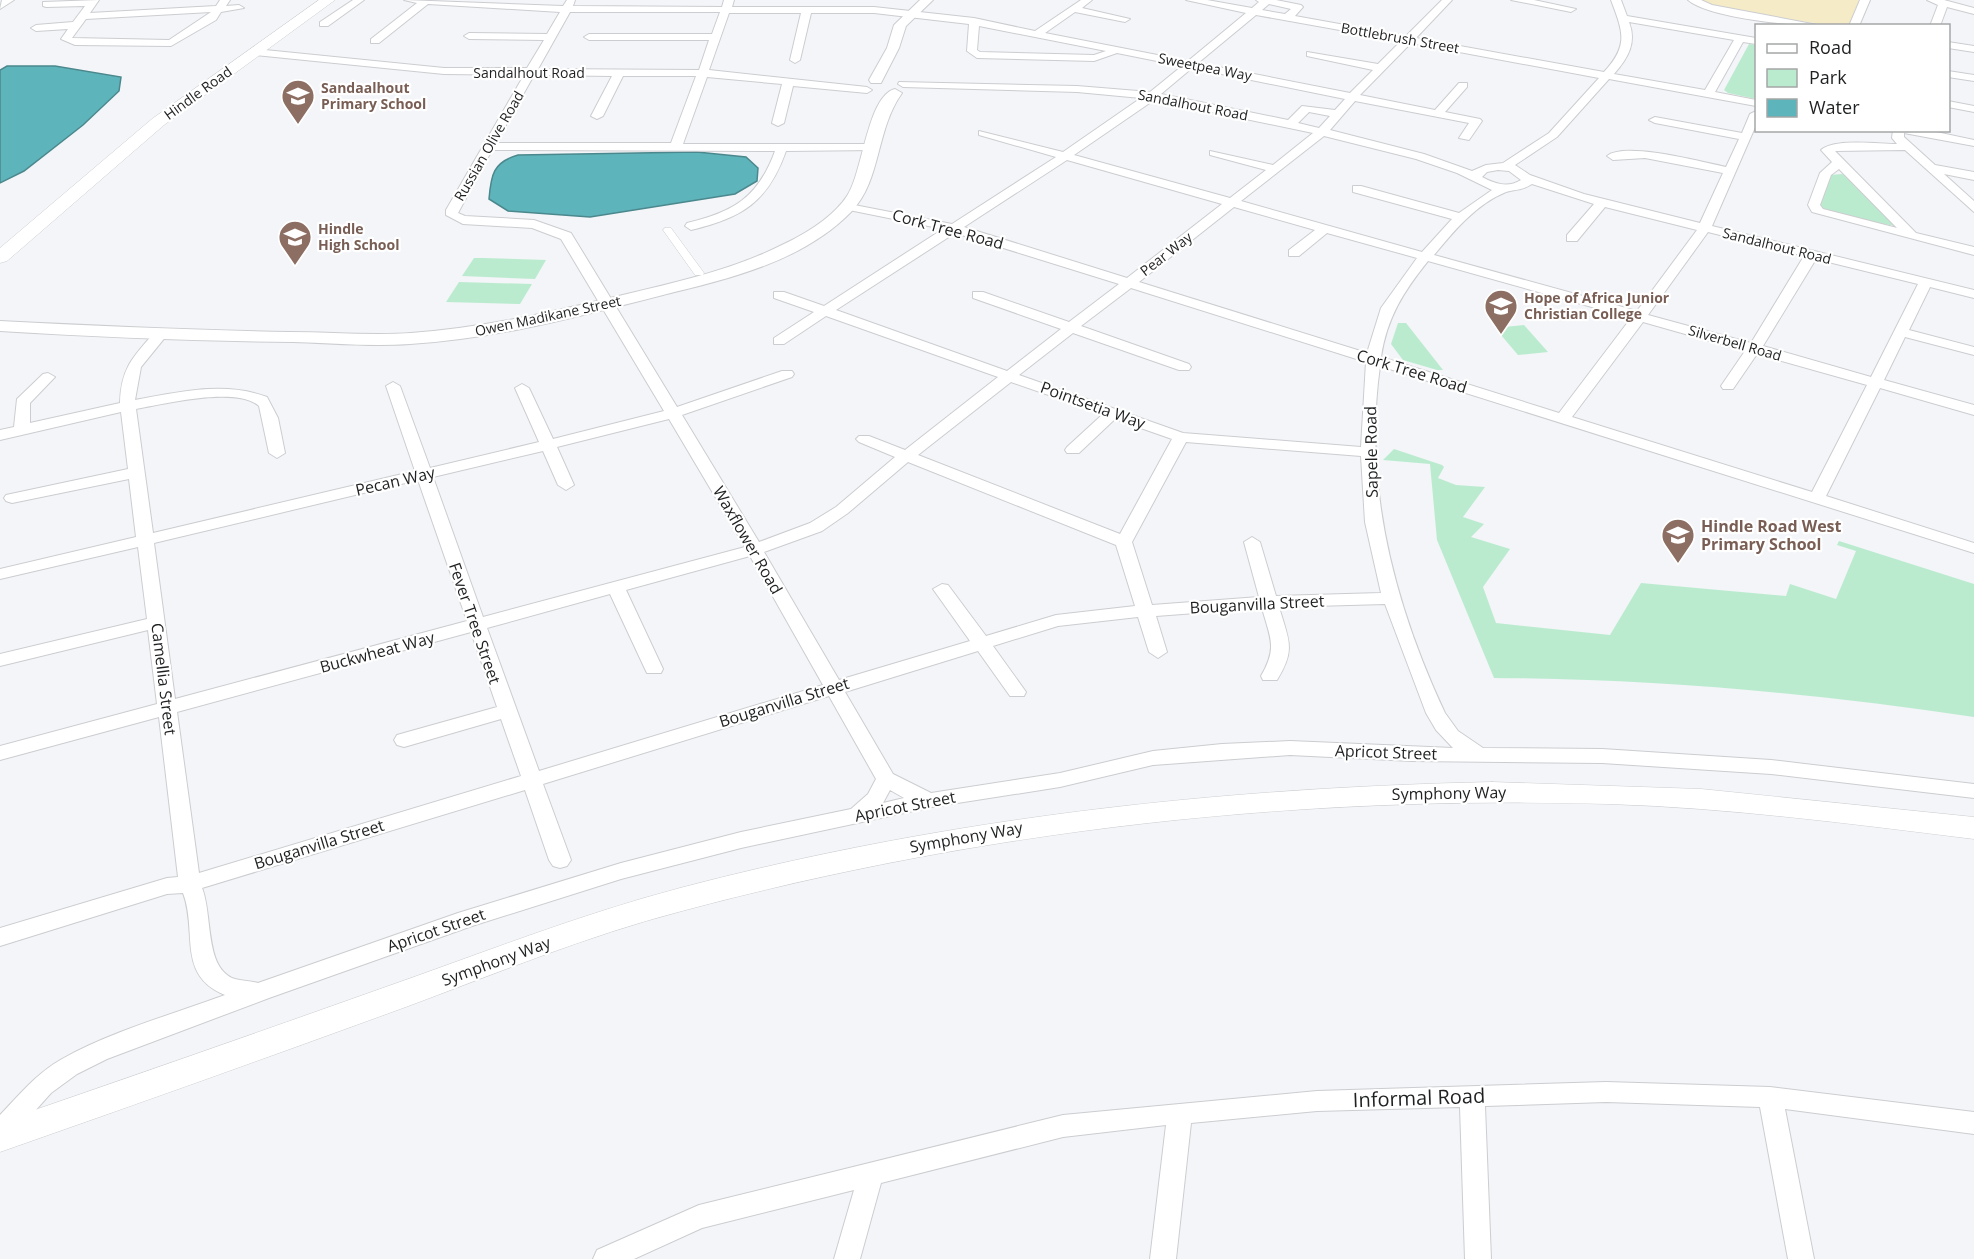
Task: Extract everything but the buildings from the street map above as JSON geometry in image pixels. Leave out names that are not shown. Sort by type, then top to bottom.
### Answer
[{"type":"main road","name":"Hindle Road","points":[[0,257],[158,122],[328,0]]},
{"type":"main road","name":"Hindle Road","points":[[0,269],[74,195]]},
{"type":"main road","name":"Symphony Way","points":[[0,1137],[527,949],[681,899],[905,848],[1020,827],[1125,813],[1300,797],[1486,792],[1611,794],[1725,800],[1974,828]]},
{"type":"street","points":[[0,6],[9,0]]},
{"type":"street","points":[[147,13],[155,0]]},
{"type":"street","points":[[324,24],[359,0]]},
{"type":"street","name":"Sweetpea Way","points":[[409,0],[569,4],[727,4],[912,13],[974,21],[1476,122],[1466,138]]},
{"type":"street","points":[[893,48],[899,87],[871,86],[893,48],[898,29],[927,0]]},
{"type":"street","points":[[1037,34],[1087,0]]},
{"type":"street","name":"Bottlebrush Street","points":[[1191,0],[1221,2],[1287,18],[1755,103]]},
{"type":"street","points":[[778,341],[1065,156],[1152,96],[1265,0],[1298,7],[1287,18]]},
{"type":"street","name":"Pear Way","points":[[905,457],[1322,132],[1447,0]]},
{"type":"street","points":[[1516,0],[1530,7],[1572,9]]},
{"type":"street","points":[[1505,167],[1553,135],[1608,76],[1627,49],[1628,33],[1616,0]]},
{"type":"street","points":[[1692,0],[1709,8],[1806,24]]},
{"type":"street","points":[[1855,24],[1865,0]]},
{"type":"street","points":[[1932,0],[1974,10]]},
{"type":"street","points":[[93,1],[66,38],[70,41],[162,45],[175,42],[223,5]]},
{"type":"street","points":[[46,4],[93,1]]},
{"type":"street","points":[[375,41],[426,1]]},
{"type":"street","points":[[1936,24],[1944,3]]},
{"type":"street","name":"Russian Olive Road","points":[[569,4],[452,210],[452,215],[463,220],[534,224],[566,236],[607,303]]},
{"type":"street","points":[[676,147],[727,4]]},
{"type":"street","points":[[36,28],[223,5],[239,8]]},
{"type":"street","points":[[795,60],[807,9]]},
{"type":"street","points":[[1073,9],[1125,19]]},
{"type":"street","points":[[1623,18],[1755,41]]},
{"type":"street","points":[[974,21],[972,51],[977,54],[1094,58],[1105,57],[1116,50]]},
{"type":"street","points":[[1365,43],[1373,33]]},
{"type":"street","points":[[469,36],[551,37]]},
{"type":"street","points":[[589,37],[715,38]]},
{"type":"street","points":[[1708,94],[1740,38]]},
{"type":"street","points":[[1950,45],[1974,49]]},
{"type":"street","name":"Sandalhout Road","points":[[255,52],[444,71],[703,73],[803,84],[871,86]]},
{"type":"street","points":[[1311,54],[1381,68]]},
{"type":"street","points":[[597,116],[619,73]]},
{"type":"street","points":[[1950,74],[1974,78]]},
{"type":"street","points":[[778,123],[788,82]]},
{"type":"street","points":[[1438,113],[1463,85]]},
{"type":"street","name":"Owen Madikane Street","points":[[871,86],[875,116],[878,121]]},
{"type":"street","name":"Sandalhout Road","points":[[899,87],[1077,90],[1152,96],[1290,124],[1420,156],[1488,167],[1505,167],[1580,197]]},
{"type":"street","name":"Owen Madikane Street","points":[[0,326],[160,335],[381,340],[427,338],[484,331],[607,303],[755,263],[811,236],[848,206],[864,179],[878,121],[899,87]]},
{"type":"street","points":[[1950,104],[1974,109]]},
{"type":"street","points":[[1290,124],[1306,108],[1339,114]]},
{"type":"street","points":[[1563,418],[1700,237],[1755,116]]},
{"type":"street","points":[[1654,120],[1746,138]]},
{"type":"street","points":[[1898,132],[1897,136],[1907,147],[1974,208]]},
{"type":"street","points":[[1917,132],[1974,143]]},
{"type":"street","name":"Silverbell Road","points":[[983,133],[1974,410]]},
{"type":"street","points":[[489,146],[872,148]]},
{"type":"street","points":[[691,226],[729,215],[759,194],[771,179],[782,147]]},
{"type":"street","points":[[1907,147],[1828,148],[1828,152],[1912,236]]},
{"type":"street","points":[[1526,176],[1533,150]]},
{"type":"street","points":[[1214,153],[1275,169]]},
{"type":"street","points":[[1613,156],[1645,154],[1730,171]]},
{"type":"street","name":"Sandalhout Road","points":[[1420,156],[1479,179],[1510,188],[1603,202],[1974,294]]},
{"type":"street","points":[[1839,163],[1826,173],[1814,205],[1816,209],[1830,216],[1974,251]]},
{"type":"street","points":[[1479,179],[1477,172],[1488,167]]},
{"type":"street","points":[[1930,168],[1974,176]]},
{"type":"street","name":"Sapele Road","points":[[1479,754],[1456,741],[1438,720],[1392,598],[1373,524],[1370,452],[1374,359],[1383,318],[1389,305],[1426,257],[1467,213],[1510,188],[1526,184],[1526,176]]},
{"type":"street","name":"Sapele Road","points":[[1467,213],[1479,179]]},
{"type":"street","points":[[1357,189],[1467,213]]},
{"type":"street","points":[[1572,238],[1603,202]]},
{"type":"street","name":"Cork Tree Road","points":[[848,206],[954,228],[1974,548]]},
{"type":"street","points":[[1294,253],[1324,229]]},
{"type":"street","points":[[668,230],[699,273]]},
{"type":"street","points":[[1728,386],[1812,254]]},
{"type":"street","points":[[1817,499],[1926,282]]},
{"type":"street","name":"Pointsetia Way","points":[[779,295],[1181,437],[1370,452]]},
{"type":"street","points":[[978,295],[1184,367]]},
{"type":"street","name":"Waxflower Road","points":[[607,303],[754,550],[886,779]]},
{"type":"street","points":[[1901,332],[1974,351]]},
{"type":"street","name":"Owen Madikane Street","points":[[0,334],[135,334]]},
{"type":"street","name":"Camellia Street","points":[[160,335],[130,370],[128,407],[190,884],[198,897],[200,950],[207,972],[229,987],[261,991]]},
{"type":"street","name":"Pecan Way","points":[[0,574],[424,475],[672,414],[787,374]]},
{"type":"street","points":[[22,430],[22,402],[48,376]]},
{"type":"street","name":"Fever Tree Street","points":[[393,386],[560,860]]},
{"type":"street","points":[[522,388],[566,485]]},
{"type":"street","points":[[0,435],[200,393],[237,393],[256,396],[267,406],[277,453]]},
{"type":"street","points":[[1072,450],[1113,413]]},
{"type":"street","points":[[1158,652],[1124,542],[1181,437]]},
{"type":"street","points":[[864,439],[1124,542]]},
{"type":"street","name":"Buckwheat Way","points":[[0,753],[754,550],[816,527],[842,510],[905,457]]},
{"type":"street","points":[[12,498],[138,472]]},
{"type":"street","points":[[1252,542],[1282,653],[1270,676]]},
{"type":"street","points":[[616,588],[654,669]]},
{"type":"street","points":[[942,589],[1017,692]]},
{"type":"street","name":"Bouganvilla Street","points":[[0,937],[167,886],[190,884],[1056,621],[1144,611],[1270,602],[1392,598]]},
{"type":"street","points":[[0,660],[156,622]]},
{"type":"street","points":[[404,740],[506,711]]},
{"type":"street","points":[[1412,754],[1429,741],[1438,720]]},
{"type":"street","name":"Apricot Street","points":[[0,1132],[43,1086],[69,1066],[99,1052],[261,991],[466,919],[621,871],[741,840],[932,800],[1060,780],[1127,763],[1194,753],[1290,748],[1412,754],[1676,760],[1871,777],[1974,791]]},
{"type":"street","name":"Apricot Street","points":[[1871,777],[1900,769],[1974,779]]},
{"type":"street","points":[[858,815],[875,799],[886,779],[914,795],[932,800]]},
{"type":"street","name":"Informal Road","points":[[606,1259],[699,1217],[1064,1126],[1180,1113],[1317,1101],[1606,1092],[1770,1097],[1974,1123]]},
{"type":"street","points":[[1472,1096],[1478,1259]]},
{"type":"street","points":[[1770,1097],[1801,1259]]},
{"type":"street","points":[[1163,1259],[1180,1113]]},
{"type":"street","points":[[847,1259],[870,1176]]},
{"type":"green space","points":[[1749,44],[1755,45],[1755,99],[1724,90]]},
{"type":"green space","points":[[1842,174],[1848,177],[1895,226],[1829,214],[1819,206],[1830,175]]},
{"type":"green space","points":[[474,258],[546,260],[535,279],[462,276]]},
{"type":"green space","points":[[459,282],[532,284],[520,304],[446,302]]},
{"type":"green space","points":[[1398,323],[1406,323],[1443,370],[1403,360],[1391,344]]},
{"type":"green space","points":[[1524,325],[1548,352],[1518,355],[1495,328]]},
{"type":"green space","points":[[1394,449],[1442,465],[1444,467],[1438,478],[1456,485],[1485,487],[1463,517],[1484,524],[1471,537],[1510,549],[1483,587],[1496,623],[1610,635],[1641,583],[1786,596],[1790,584],[1836,599],[1856,551],[1837,545],[1839,541],[1974,584],[1974,717],[1794,694],[1674,684],[1494,678],[1437,540],[1430,464],[1383,460]]},
{"type":"sand","points":[[1696,0],[1859,0],[1850,24],[1821,24],[1711,7]]},
{"type":"water","points":[[7,66],[55,66],[121,77],[119,91],[83,125],[24,171],[0,183],[0,70]]},
{"type":"water","points":[[697,152],[746,157],[758,168],[757,181],[735,194],[590,217],[508,211],[489,199],[492,176],[498,166],[503,161],[518,155]]},
{"type":"place","name":"Sandaalhout Primary School","points":[[298,125]]},
{"type":"place","name":"Hindle High School","points":[[295,266]]},
{"type":"place","name":"Hope of Africa Junior Christian College","points":[[1501,335]]},
{"type":"place","name":"Hindle Road West Primary School","points":[[1678,564]]}]
